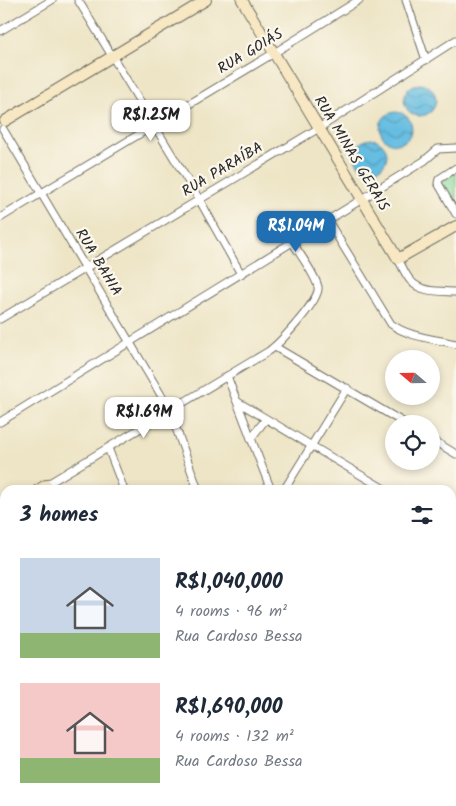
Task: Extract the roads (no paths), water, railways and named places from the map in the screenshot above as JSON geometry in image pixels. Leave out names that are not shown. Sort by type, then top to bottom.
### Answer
[{"type":"street","points":[[0,31],[52,0]]},
{"type":"street","points":[[78,0],[241,274]]},
{"type":"street","points":[[2,124],[206,0]]},
{"type":"street","name":"RUA MINAS GERAIS","points":[[242,0],[363,198],[409,280],[425,289],[456,292]]},
{"type":"street","name":"RUA GOIÁS","points":[[0,218],[359,0]]},
{"type":"street","points":[[406,0],[426,60]]},
{"type":"street","name":"RUA PARAÍBA","points":[[0,319],[319,128],[456,40]]},
{"type":"street","name":"RUA BAHIA","points":[[2,124],[40,193],[86,267],[170,411],[196,485]]},
{"type":"street","points":[[0,422],[293,243],[424,161],[438,149],[456,148]]},
{"type":"street","points":[[456,168],[439,179],[438,183],[456,214]]},
{"type":"street","points":[[328,221],[391,324],[409,333],[456,344]]},
{"type":"street","points":[[398,259],[456,226]]},
{"type":"street","points":[[49,485],[275,347],[313,303],[318,293],[315,280],[293,243]]},
{"type":"street","points":[[275,347],[391,415]]},
{"type":"street","points":[[227,376],[269,485]]},
{"type":"street","points":[[287,485],[347,388]]},
{"type":"street","points":[[238,402],[377,485]]},
{"type":"street","points":[[251,438],[266,419]]},
{"type":"street","points":[[440,444],[456,454]]},
{"type":"street","points":[[108,448],[122,485]]},
{"type":"water","points":[[420,84],[426,85],[431,89],[435,94],[435,106],[431,111],[426,115],[420,116],[414,115],[409,111],[405,106],[404,100],[405,94],[409,89],[414,85]]},
{"type":"water","points":[[396,112],[402,113],[407,117],[411,122],[411,134],[407,139],[402,143],[396,144],[390,143],[385,139],[381,134],[380,128],[381,122],[385,117],[390,113]]},
{"type":"water","points":[[371,139],[377,140],[382,144],[386,149],[386,161],[382,166],[377,170],[371,171],[365,170],[360,166],[356,161],[355,155],[356,149],[360,144],[365,140]]}]
